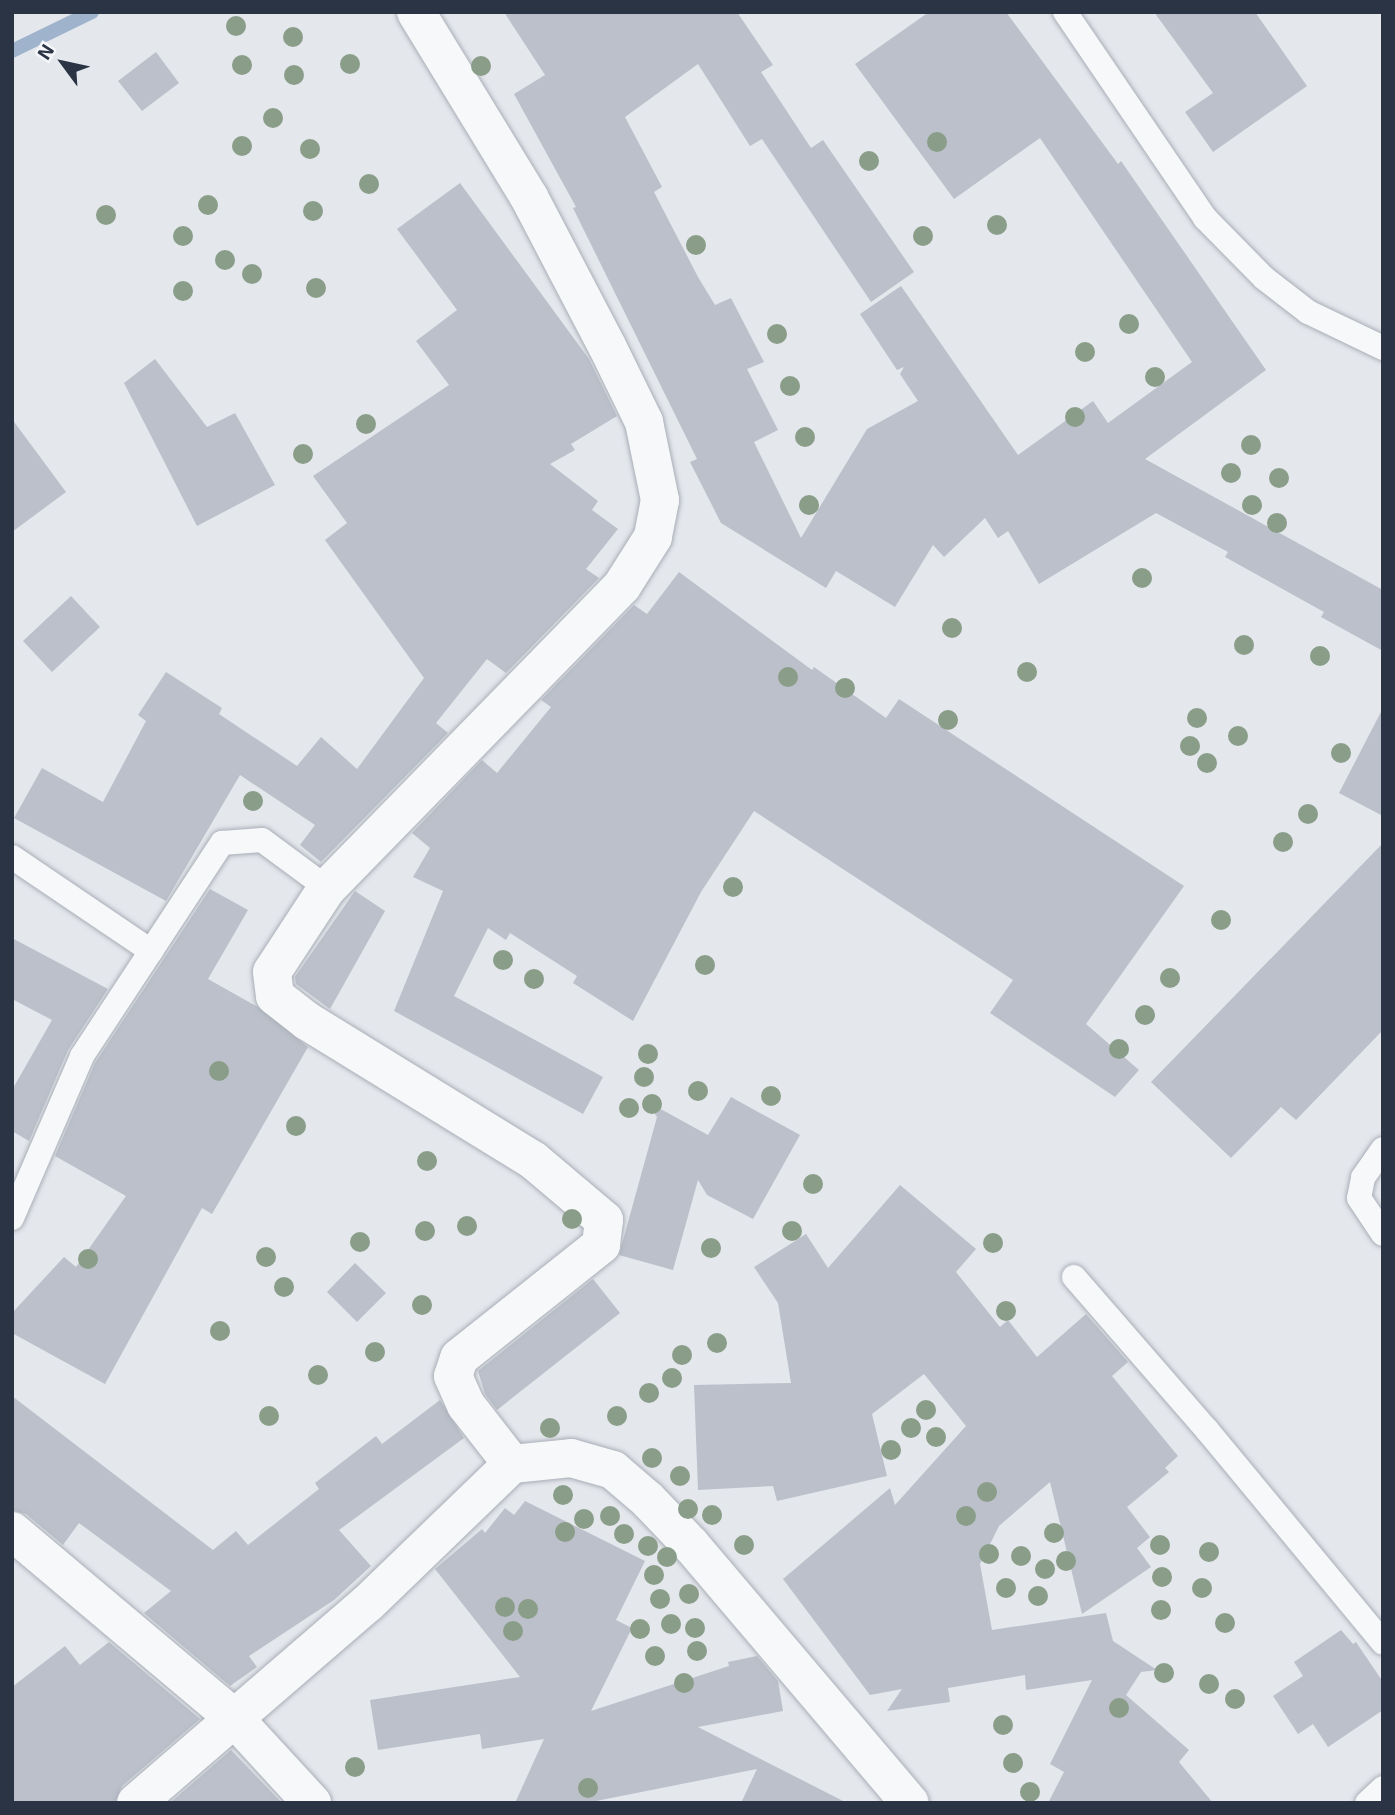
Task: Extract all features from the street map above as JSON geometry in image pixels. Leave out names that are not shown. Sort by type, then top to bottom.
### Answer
[{"type":"street","points":[[416,12],[529,197],[607,346],[644,422],[660,500],[653,537],[622,586],[327,888],[272,972],[275,996],[307,1021],[533,1160],[589,1203],[604,1220],[600,1245],[459,1358],[453,1376],[466,1405],[512,1464]]},
{"type":"street","points":[[136,1803],[368,1603],[512,1464],[571,1458],[613,1470],[691,1545],[911,1803]]},
{"type":"street","points":[[12,1531],[233,1717],[312,1803]]},
{"type":"lane","points":[[1065,12],[1205,218],[1264,278],[1308,312],[1383,348]]},
{"type":"lane","points":[[12,1218],[82,1056],[222,843],[262,840],[327,888]]},
{"type":"lane","points":[[12,857],[151,951]]},
{"type":"lane","points":[[1383,1149],[1363,1178],[1359,1198],[1383,1234]]},
{"type":"lane","points":[[1074,1277],[1208,1430],[1383,1643]]},
{"type":"lane","points":[[1367,1803],[1383,1788]]},
{"type":"building","points":[[504,12],[737,12],[773,65],[761,72],[811,148],[823,140],[914,272],[871,302],[762,139],[750,146],[698,64],[625,117],[662,187],[654,192],[698,277],[715,305],[731,298],[764,362],[747,369],[778,430],[754,442],[801,538],[867,429],[918,401],[900,374],[904,367],[897,370],[860,314],[901,286],[1018,455],[1093,401],[1108,423],[1192,362],[1040,138],[954,199],[855,64],[929,12],[1006,12],[1118,164],[1121,161],[1266,370],[1145,459],[1383,590],[1383,651],[1321,617],[1324,612],[1225,557],[1228,552],[1156,513],[1039,584],[1008,531],[998,538],[985,518],[944,557],[933,545],[895,607],[836,571],[826,588],[721,523],[690,462],[697,459],[573,208],[576,207],[514,94],[545,75]]},
{"type":"building","points":[[1154,12],[1255,12],[1307,86],[1213,152],[1185,112],[1213,93]]},
{"type":"building","points":[[156,52],[179,83],[142,111],[118,81]]},
{"type":"building","points":[[460,183],[589,359],[617,416],[571,444],[575,450],[550,464],[598,501],[592,510],[618,529],[586,569],[599,578],[506,673],[487,659],[436,723],[448,733],[321,862],[300,845],[315,825],[240,775],[166,901],[14,818],[42,768],[103,802],[146,721],[138,715],[166,672],[222,708],[219,714],[297,766],[321,737],[357,769],[424,678],[325,540],[347,523],[313,476],[449,385],[416,341],[457,310],[397,229]]},
{"type":"building","points":[[155,359],[207,427],[235,413],[275,485],[197,526],[124,383]]},
{"type":"building","points":[[12,419],[66,492],[12,532]]},
{"type":"building","points":[[679,572],[812,670],[814,667],[886,718],[899,699],[1184,886],[1086,1024],[1139,1070],[1115,1097],[990,1013],[1013,980],[754,811],[701,892],[633,1021],[573,983],[577,976],[510,933],[506,940],[488,928],[454,996],[603,1077],[583,1114],[394,1011],[443,891],[413,877],[430,848],[412,833],[482,760],[497,773],[551,707],[541,700],[634,605],[647,614]]},
{"type":"building","points":[[71,596],[100,627],[52,672],[23,641]]},
{"type":"building","points":[[1383,708],[1383,816],[1339,793]]},
{"type":"building","points":[[1383,843],[1383,1030],[1296,1120],[1281,1107],[1231,1158],[1151,1082]]},
{"type":"building","points":[[210,889],[248,910],[208,979],[258,1007],[308,1047],[212,1214],[202,1208],[105,1384],[12,1333],[12,1313],[64,1257],[76,1267],[126,1196],[55,1156],[95,1063]]},
{"type":"building","points":[[355,891],[385,911],[330,1009],[296,984],[295,977]]},
{"type":"building","points":[[12,938],[108,989],[68,1050],[29,1141],[12,1131],[12,1090],[52,1020],[12,999]]},
{"type":"building","points":[[731,1097],[800,1135],[753,1219],[707,1195],[698,1180],[673,1270],[619,1255],[657,1117],[646,1101],[708,1135]]},
{"type":"building","points":[[900,1185],[976,1249],[956,1272],[1000,1327],[1008,1320],[1037,1357],[1086,1314],[1128,1362],[1112,1376],[1178,1456],[1165,1468],[1169,1472],[1127,1507],[1150,1537],[1137,1548],[1151,1567],[1082,1614],[1050,1482],[999,1526],[980,1564],[992,1630],[1106,1613],[1113,1641],[1157,1670],[1141,1672],[1126,1695],[1189,1750],[1179,1762],[1213,1803],[1048,1803],[1064,1772],[1050,1764],[1092,1680],[1026,1690],[1025,1675],[948,1688],[950,1702],[887,1711],[902,1689],[870,1695],[783,1579],[890,1488],[895,1505],[966,1426],[924,1374],[872,1414],[887,1476],[777,1501],[773,1486],[698,1490],[694,1385],[791,1383],[778,1303],[754,1267],[806,1234],[828,1268]]},
{"type":"building","points":[[355,1263],[386,1293],[357,1322],[327,1292]]},
{"type":"building","points":[[593,1279],[620,1313],[497,1410],[485,1394],[478,1371]]},
{"type":"building","points":[[12,1396],[213,1550],[236,1531],[248,1545],[319,1489],[315,1483],[376,1436],[382,1444],[440,1400],[464,1438],[339,1530],[371,1566],[334,1600],[249,1656],[257,1667],[230,1686],[144,1613],[171,1591],[79,1523],[63,1545],[26,1514],[12,1510]]},
{"type":"building","points":[[525,1501],[645,1561],[616,1620],[632,1628],[591,1711],[729,1666],[728,1662],[757,1656],[778,1681],[783,1711],[698,1727],[847,1803],[741,1803],[757,1769],[586,1803],[515,1803],[544,1739],[482,1749],[480,1734],[378,1750],[370,1700],[520,1677],[435,1569],[482,1529],[485,1533],[505,1508],[514,1515]]},
{"type":"building","points":[[1341,1630],[1353,1644],[1356,1642],[1383,1682],[1383,1710],[1328,1747],[1313,1724],[1298,1734],[1273,1696],[1303,1676],[1294,1662]]},
{"type":"building","points":[[109,1642],[200,1719],[122,1786],[115,1803],[12,1803],[12,1687],[65,1646],[80,1665]]},
{"type":"building","points":[[231,1750],[282,1803],[170,1803]]},
{"type":"waterway","points":[[12,51],[92,12]]}]
